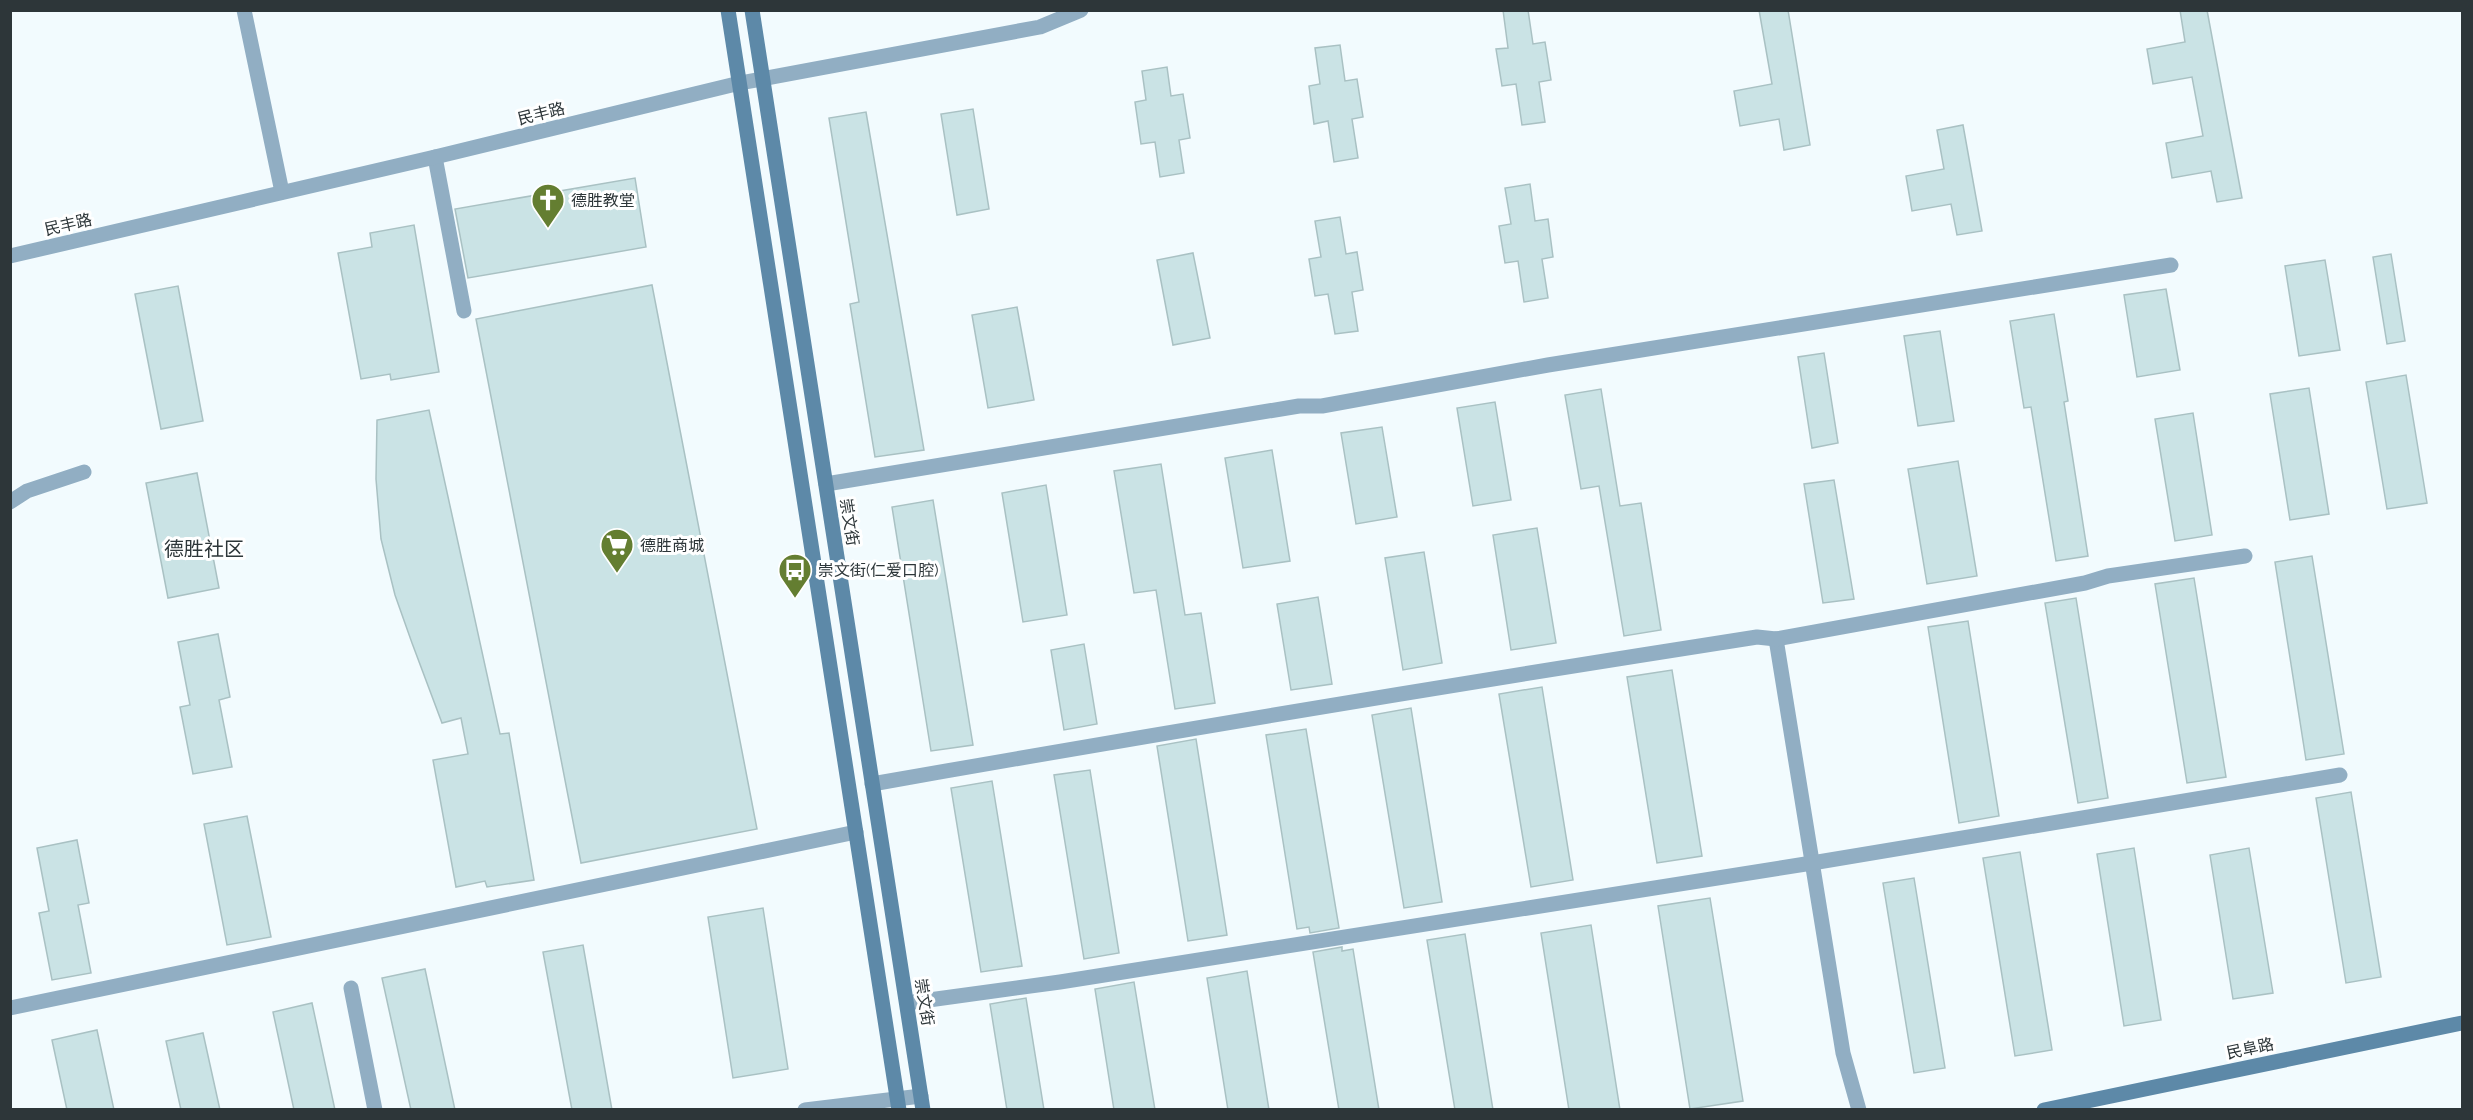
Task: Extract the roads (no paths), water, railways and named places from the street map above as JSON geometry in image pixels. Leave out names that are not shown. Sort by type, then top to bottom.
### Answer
[{"type":"street","points":[[244,10],[282,192]]},
{"type":"street","points":[[728,10],[898,1105]]},
{"type":"street","name":"崇文街","points":[[752,10],[922,1103]]},
{"type":"street","name":"民丰路","points":[[10,256],[435,158],[740,83],[763,81],[1040,27],[1081,10]]},
{"type":"street","points":[[435,158],[464,311]]},
{"type":"street","points":[[826,484],[1299,406],[1322,406],[1548,365],[2170,265]]},
{"type":"street","points":[[10,502],[27,491],[84,472]]},
{"type":"street","points":[[872,784],[1208,725],[1545,670],[1757,637],[1776,639],[2085,584],[2108,576],[2245,556]]},
{"type":"street","points":[[1776,639],[1843,1053],[1859,1110]]},
{"type":"street","points":[[906,1003],[1060,982],[1812,863],[2340,775]]},
{"type":"street","points":[[10,1008],[856,832]]},
{"type":"street","points":[[351,988],[375,1110]]},
{"type":"street","name":"民阜路","points":[[2044,1110],[2463,1023]]},
{"type":"street","points":[[805,1110],[922,1103]]},
{"type":"place","name":"德胜教堂","points":[[548,229]]},
{"type":"place","name":"德胜商城","points":[[617,574]]},
{"type":"place","name":"崇文街(仁爱口腔)","points":[[795,599]]},
{"type":"district","name":"德胜社区","points":[[204,549]]}]
